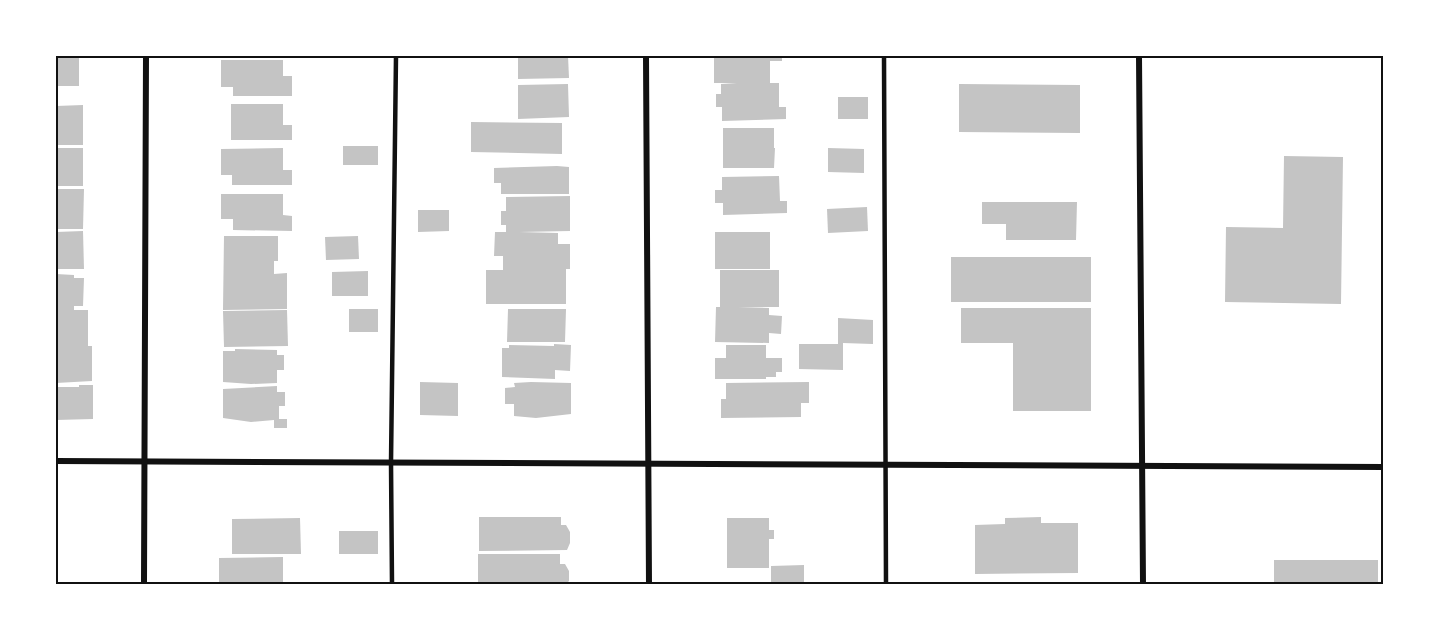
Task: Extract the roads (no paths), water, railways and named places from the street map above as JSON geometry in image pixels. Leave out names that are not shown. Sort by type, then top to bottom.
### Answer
[{"type":"street","points":[[144,585],[146,56]]},
{"type":"street","points":[[646,56],[649,585]]},
{"type":"street","points":[[1139,56],[1143,585]]},
{"type":"street","points":[[56,461],[1383,467]]},
{"type":"lane","points":[[392,585],[391,463],[396,56]]},
{"type":"lane","points":[[884,56],[886,585]]}]
